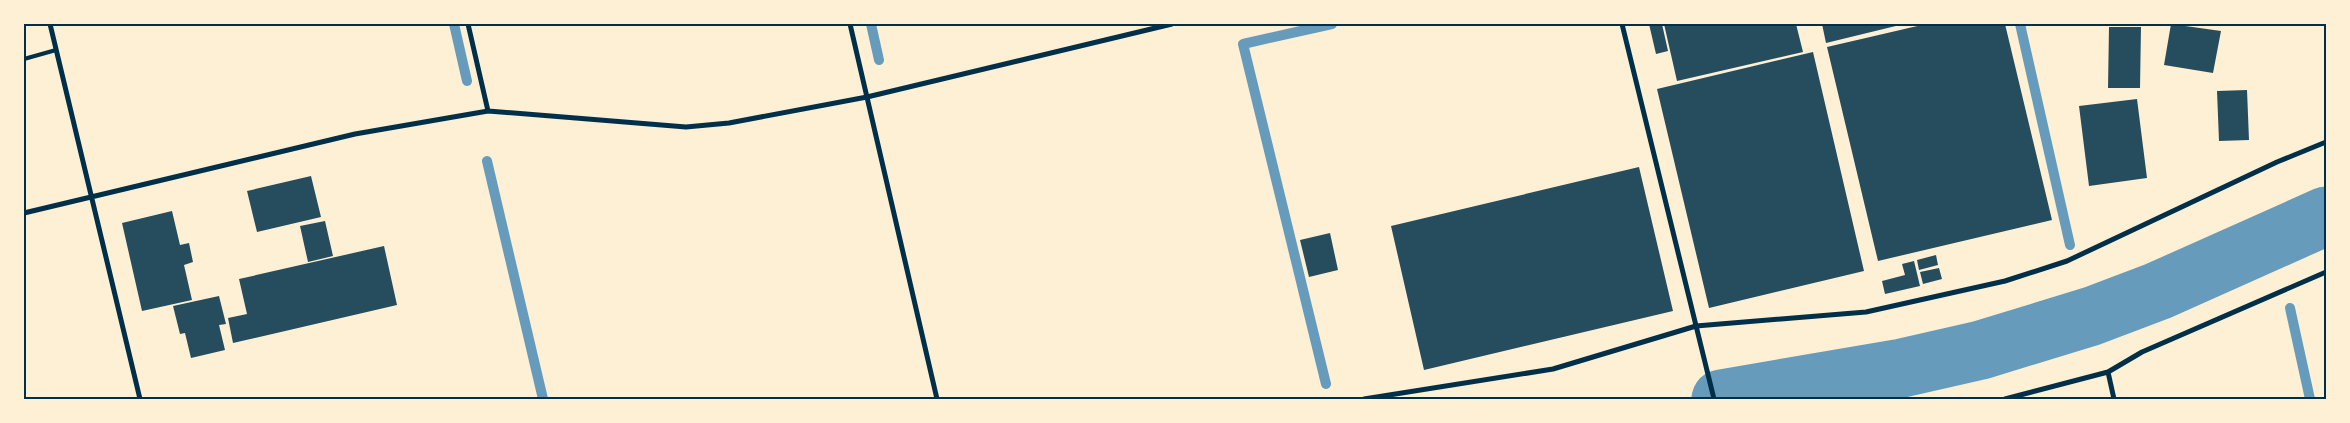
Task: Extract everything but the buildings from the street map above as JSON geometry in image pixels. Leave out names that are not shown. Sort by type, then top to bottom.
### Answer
[{"type":"street","points":[[50,24],[140,399]]},
{"type":"street","points":[[468,24],[488,112]]},
{"type":"street","points":[[850,24],[937,399]]},
{"type":"street","points":[[24,213],[355,134],[488,112],[686,128],[729,123],[867,97],[1172,24]]},
{"type":"street","points":[[1622,24],[1714,399]]},
{"type":"street","points":[[1364,399],[1553,369],[1696,326],[1866,312],[2005,281],[2067,261],[2277,162],[2326,142]]},
{"type":"street","points":[[2004,399],[2108,372],[2142,352],[2326,272]]},
{"type":"street","points":[[2108,372],[2114,399]]},
{"type":"lane","points":[[24,59],[56,50]]},
{"type":"waterway","points":[[454,24],[467,81]]},
{"type":"waterway","points":[[871,24],[879,60]]},
{"type":"waterway","points":[[1326,384],[1243,44],[1332,24]]},
{"type":"waterway","points":[[2020,24],[2070,245]]},
{"type":"waterway","points":[[487,161],[543,399]]},
{"type":"waterway","points":[[1721,399],[1902,368],[1981,350],[2092,316],[2158,291],[2326,216]]},
{"type":"waterway","points":[[2290,308],[2310,399]]}]
